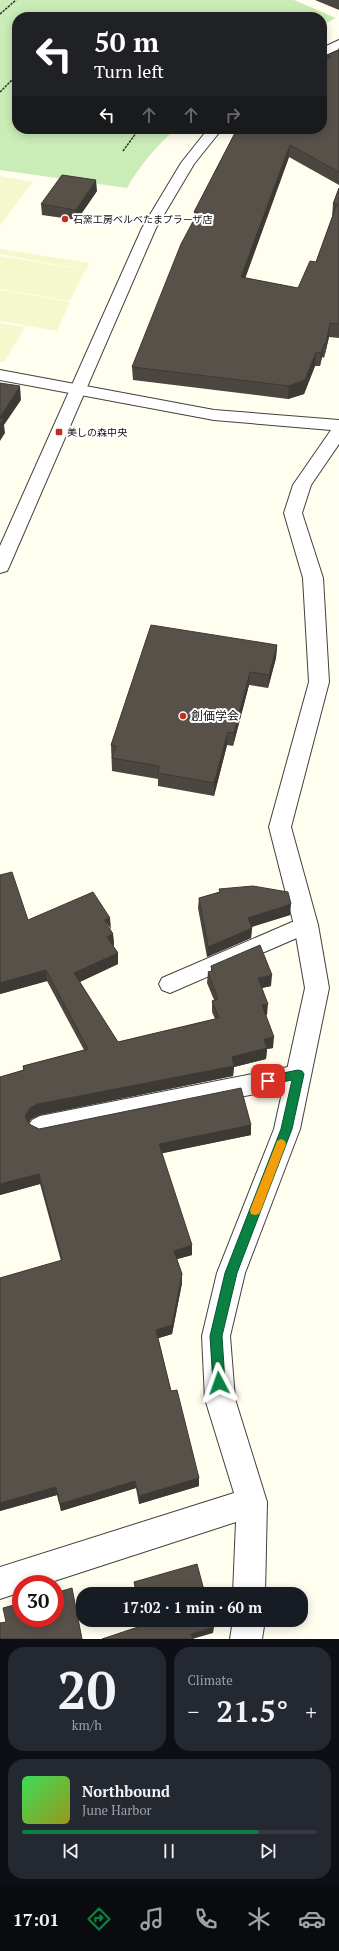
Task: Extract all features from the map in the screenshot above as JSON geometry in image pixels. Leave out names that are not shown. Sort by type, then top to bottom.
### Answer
[{"type":"street","points":[[327,50],[339,44]]},
{"type":"street","points":[[0,567],[149,228],[188,163],[211,134]]},
{"type":"street","points":[[0,375],[214,415],[339,425]]},
{"type":"street","points":[[249,1587],[252,1502],[220,1399],[216,1336],[231,1273],[287,1129],[317,988],[306,925],[280,827],[319,682],[313,578],[293,513],[302,485],[339,431]]},
{"type":"street","points":[[0,1583],[252,1502]]},
{"type":"street","points":[[246,1639],[248,1627]]},
{"type":"lane","points":[[170,984],[306,925]]},
{"type":"lane","points":[[40,1127],[298,1074]]},
{"type":"path","points":[[0,14],[16,0]]},
{"type":"path","points":[[0,92],[12,80]]},
{"type":"path","points":[[123,151],[135,134]]},
{"type":"green space","points":[[0,0],[294,0],[322,12],[12,12],[12,134],[170,134],[137,172],[127,188],[0,170]]},
{"type":"green space","points":[[327,14],[336,18],[327,22]]},
{"type":"green space","points":[[0,176],[33,182],[0,225]]},
{"type":"green space","points":[[0,249],[90,263],[86,270],[0,254]]},
{"type":"green space","points":[[0,256],[85,270],[70,301],[0,289]]},
{"type":"green space","points":[[0,290],[70,302],[57,331],[0,321]]},
{"type":"green space","points":[[0,323],[25,327],[4,362],[0,362]]},
{"type":"building","points":[[339,50],[339,172],[290,145],[241,277],[298,288],[310,261],[316,262],[337,204],[333,204],[339,188],[339,324],[330,323],[326,344],[324,344],[321,353],[316,352],[305,380],[289,386],[132,367],[181,244],[198,212],[194,212],[234,134],[327,134],[327,59],[331,57],[327,55]]},
{"type":"building","points":[[62,175],[96,180],[76,210],[41,204]]},
{"type":"building","points":[[0,383],[20,386],[0,417]]},
{"type":"building","points":[[0,418],[4,419],[0,425]]},
{"type":"building","name":"創価学会","points":[[151,625],[277,645],[269,675],[250,672],[234,733],[228,732],[214,783],[158,773],[159,766],[112,758],[116,746],[111,745]]},
{"type":"building","points":[[12,872],[28,920],[93,892],[110,918],[104,920],[113,934],[107,937],[118,953],[74,973],[118,1042],[219,1018],[212,1001],[218,999],[208,972],[212,971],[211,966],[260,945],[272,975],[258,978],[268,1004],[262,1005],[274,1037],[264,1039],[267,1048],[232,1057],[234,1066],[38,1104],[30,1108],[25,1116],[29,1124],[39,1129],[241,1088],[251,1125],[159,1144],[192,1245],[174,1251],[182,1274],[172,1325],[156,1330],[171,1391],[177,1390],[199,1478],[139,1496],[135,1481],[60,1504],[56,1487],[0,1503],[0,1278],[62,1260],[39,1174],[0,1184],[0,1077],[24,1070],[23,1066],[88,1049],[46,970],[0,983],[0,875]]},
{"type":"building","points":[[253,886],[288,892],[291,904],[248,918],[252,928],[208,947],[199,898],[220,892],[219,889]]},
{"type":"building","points":[[197,1564],[203,1587],[135,1587],[134,1582]]},
{"type":"building","points":[[72,1588],[76,1608],[76,1627],[80,1627],[82,1639],[0,1639],[0,1623],[6,1622],[3,1608],[12,1606],[12,1627],[64,1627],[64,1590]]},
{"type":"building","points":[[138,1627],[214,1627],[191,1634],[193,1639],[102,1639]]},
{"type":"slow traffic","points":[[255,1210],[281,1144]]},
{"type":"place","name":"石窯工房ベルベたまプラーザ店","points":[[65,219]]},
{"type":"place","name":"美しの森中央","points":[[59,432]]},
{"type":"place","name":"創価学会","points":[[183,716]]},
{"type":"route","points":[[219,1383],[216,1336],[231,1273],[287,1129],[298,1074],[268,1081]]}]
